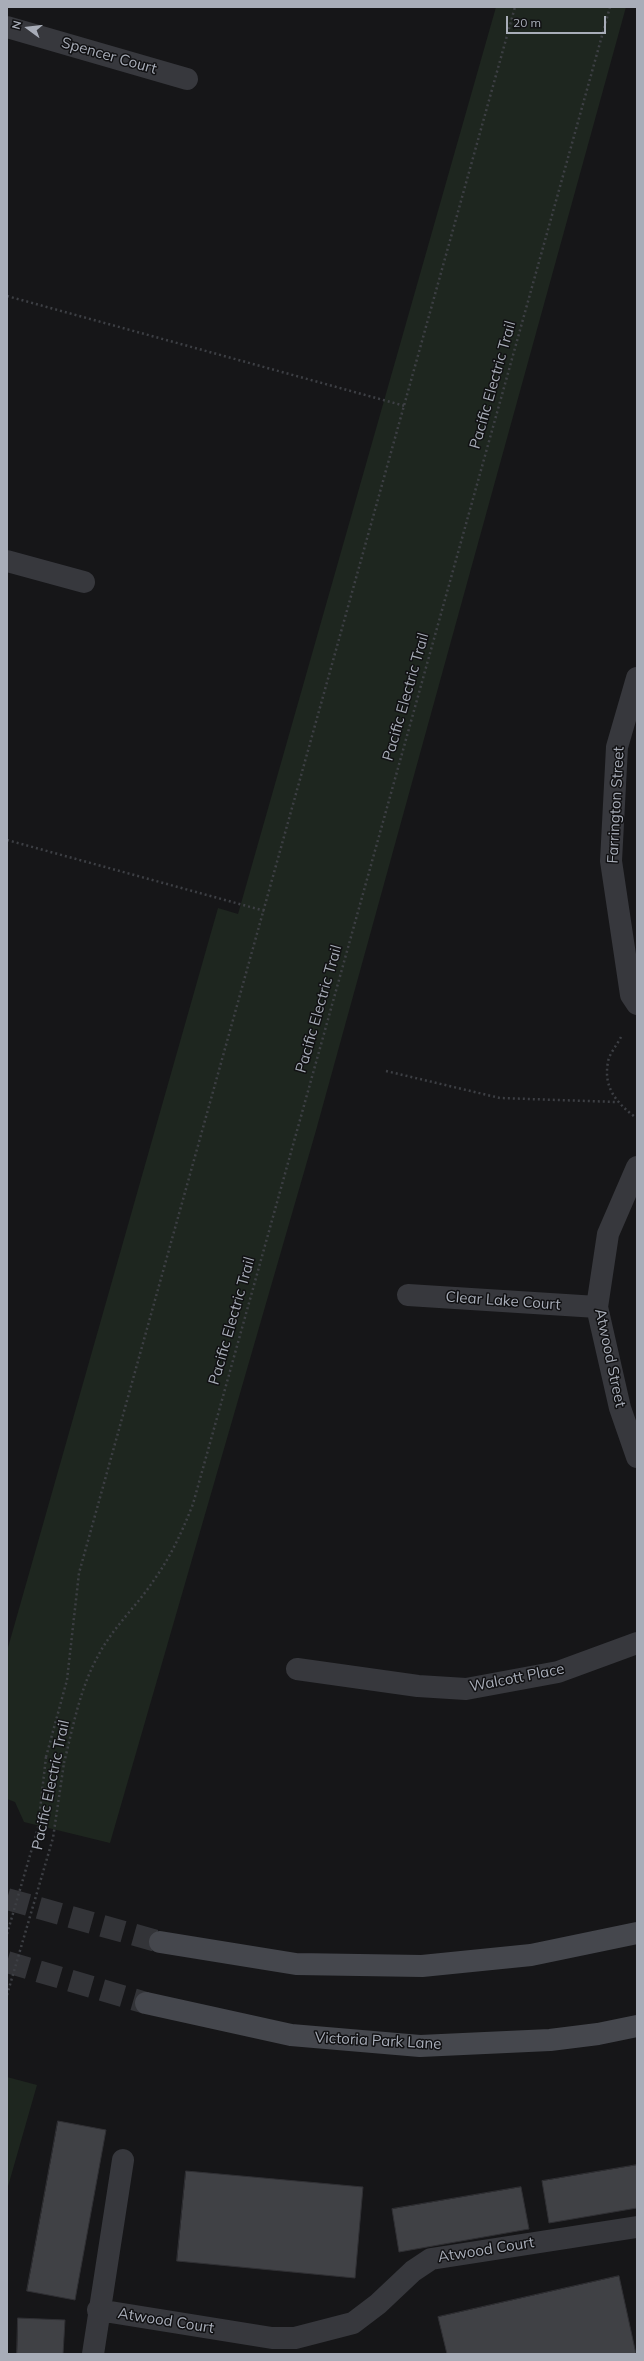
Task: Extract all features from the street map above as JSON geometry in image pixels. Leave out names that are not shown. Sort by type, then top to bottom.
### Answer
[{"type":"street","name":"Spencer Court","points":[[7,27],[187,78]]},
{"type":"street","points":[[7,561],[84,582]]},
{"type":"street","name":"Farrington Street","points":[[637,678],[617,747],[611,861],[631,995],[637,1004]]},
{"type":"street","name":"Atwood Street","points":[[637,1167],[608,1234],[597,1307],[620,1408],[637,1457]]},
{"type":"street","name":"Clear Lake Court","points":[[408,1295],[597,1307]]},
{"type":"street","name":"Walcott Place","points":[[297,1669],[418,1686],[466,1689],[558,1672],[637,1643]]},
{"type":"street","points":[[160,1942],[296,1964],[422,1966],[531,1955],[637,1933]]},
{"type":"street","name":"Victoria Park Lane","points":[[146,2004],[291,2035],[420,2046],[550,2040],[598,2034],[637,2026]]},
{"type":"street","name":"Atwood Court","points":[[93,2354],[98,2310],[123,2160]]},
{"type":"street","name":"Atwood Court","points":[[98,2310],[272,2338],[296,2338],[353,2323],[378,2304],[413,2271],[431,2259],[637,2227]]},
{"type":"path","name":"Pacific Electric Trail","points":[[7,1934],[38,1828],[46,1758],[67,1680],[79,1573],[265,911],[515,7]]},
{"type":"path","name":"Pacific Electric Trail","points":[[7,1995],[53,1838],[64,1763],[79,1704],[97,1657],[116,1627],[154,1581],[179,1541],[193,1504],[610,7]]},
{"type":"path","points":[[7,296],[405,406]]},
{"type":"path","points":[[7,840],[265,911]]},
{"type":"path","points":[[621,1037],[608,1061],[608,1082],[616,1102],[635,1117]]},
{"type":"path","points":[[386,1071],[500,1098],[616,1102]]},
{"type":"shaded area","points":[[496,7],[626,7],[315,1134],[110,1843],[24,1822],[15,1802],[7,1799],[7,1651],[218,908],[238,914]]},
{"type":"shaded area","points":[[7,2077],[37,2085],[7,2190]]},
{"type":"building","points":[[58,2121],[106,2130],[75,2300],[27,2291]]},
{"type":"building","points":[[637,2165],[637,2208],[549,2223],[542,2181]]},
{"type":"building","points":[[186,2171],[363,2187],[355,2278],[177,2261]]},
{"type":"building","points":[[521,2187],[529,2229],[399,2252],[392,2209]]},
{"type":"building","points":[[619,2276],[636,2354],[447,2354],[438,2317]]},
{"type":"building","points":[[18,2318],[65,2320],[63,2354],[17,2354]]},
{"type":"tunnel","points":[[7,1899],[160,1942]]},
{"type":"tunnel","points":[[7,1962],[146,2003]]}]
